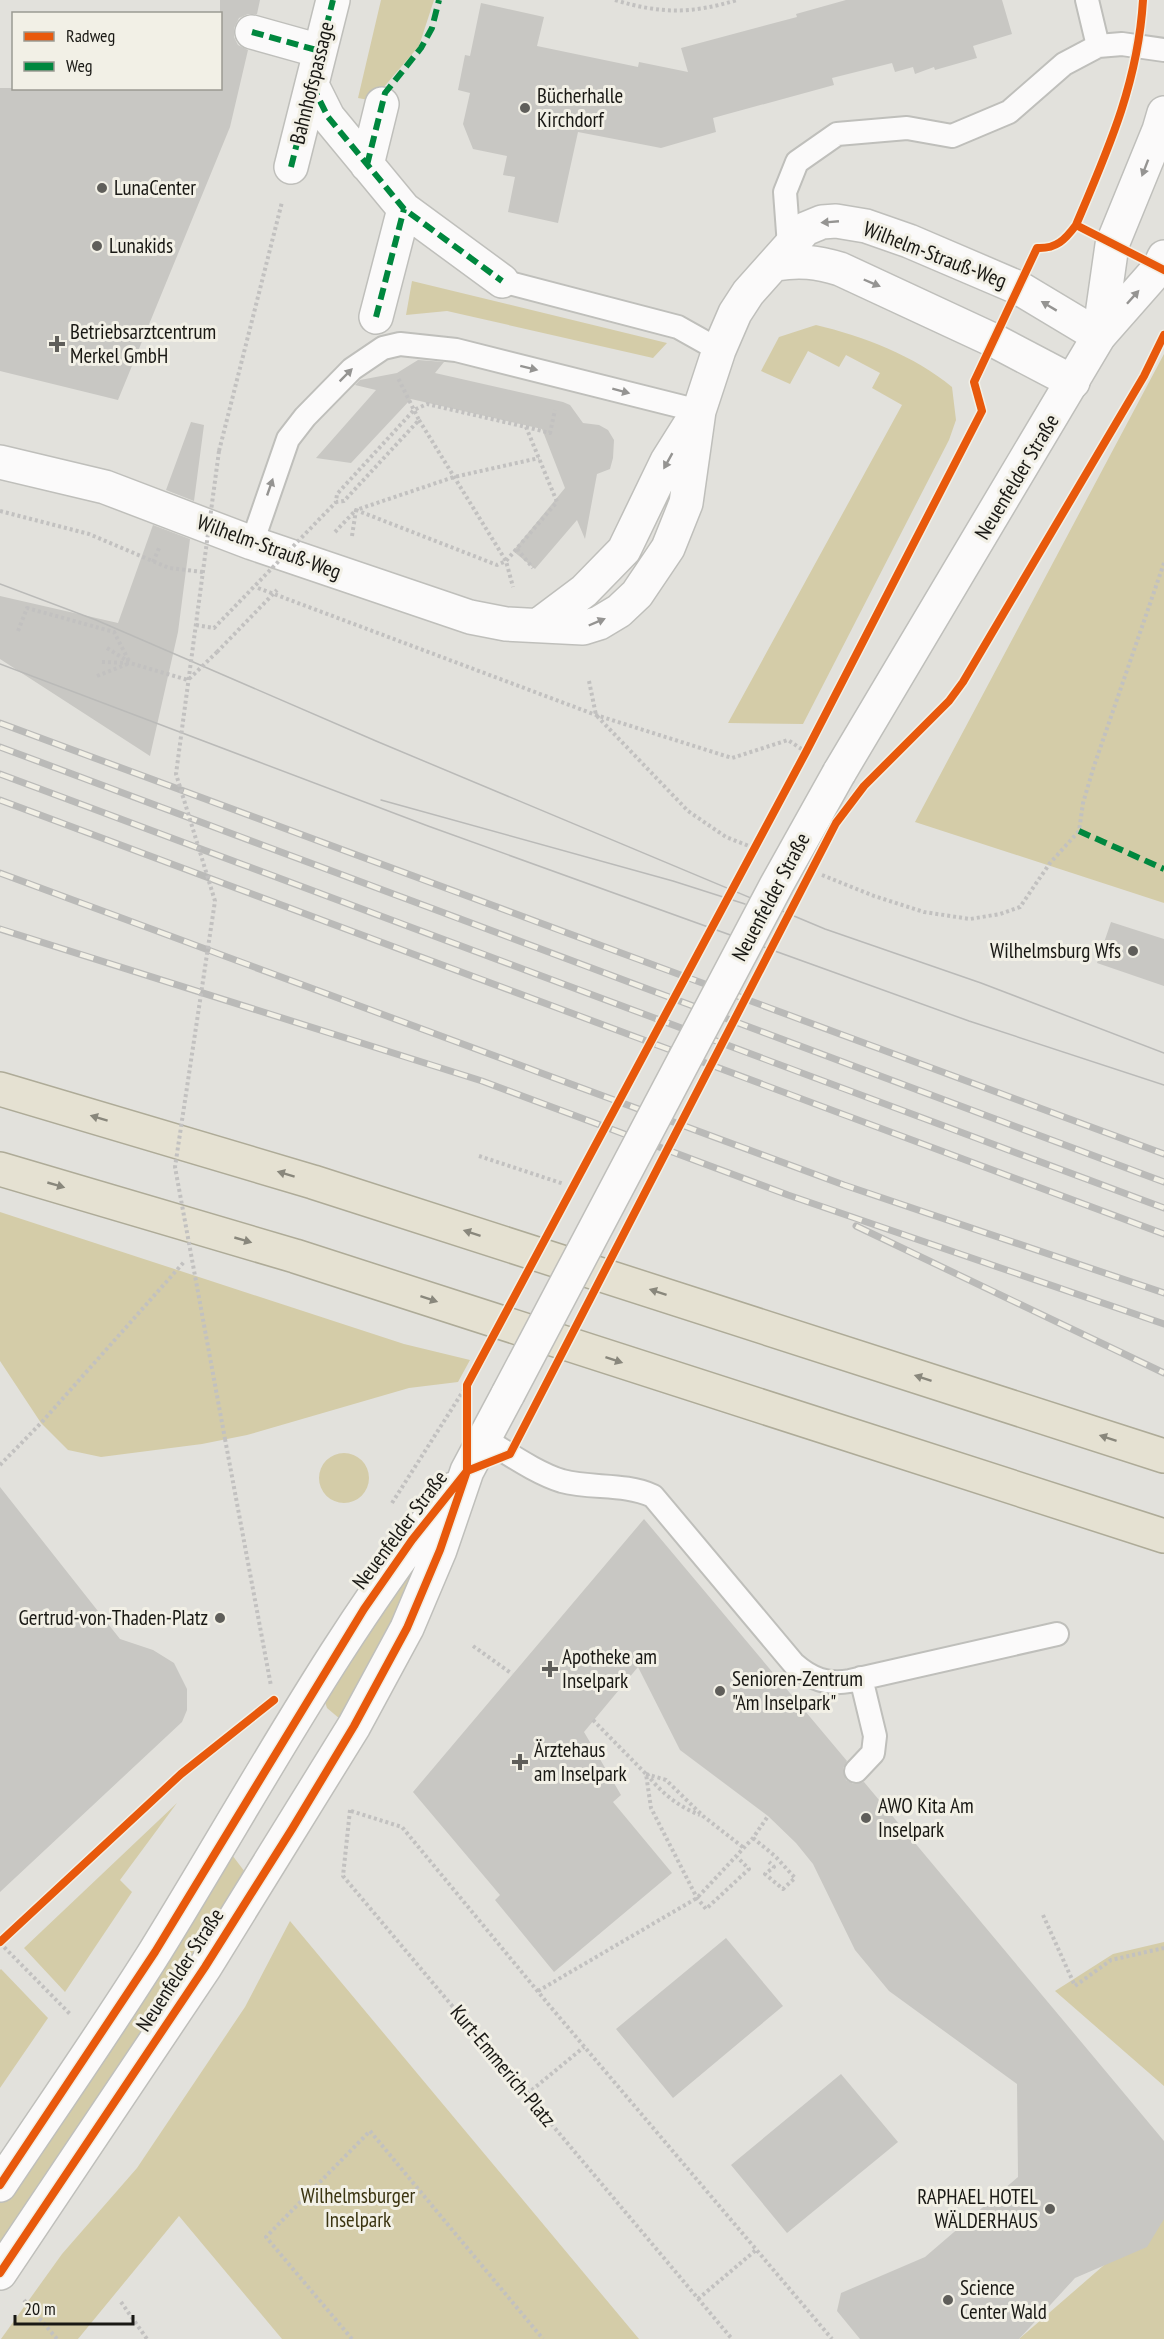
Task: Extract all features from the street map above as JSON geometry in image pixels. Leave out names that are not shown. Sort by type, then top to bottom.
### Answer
[{"type":"highway","points":[[0,1089],[313,1182],[1164,1456]]},
{"type":"highway","points":[[0,1168],[295,1256],[1164,1536]]},
{"type":"main road","name":"Bahnhofspassage","points":[[291,166],[333,0]]},
{"type":"main road","points":[[252,32],[320,51]]},
{"type":"main road","points":[[312,85],[328,117],[404,208],[502,281]]},
{"type":"main road","points":[[368,165],[382,104]]},
{"type":"main road","name":"Neuenfelder Straße","points":[[1099,336],[1112,245],[1156,141],[1164,112]]},
{"type":"main road","points":[[376,317],[404,208]]},
{"type":"main road","name":"Wilhelm-Strauß-Weg","points":[[0,462],[105,487],[252,543],[470,617],[506,624],[540,624],[584,591],[624,550],[634,535],[667,461],[699,411],[719,350],[735,313],[748,293],[805,229],[822,222],[836,221],[866,226],[909,241],[1019,288],[1099,336]]},
{"type":"main road","points":[[783,255],[840,269],[995,341],[1073,382]]},
{"type":"main road","name":"Neuenfelder Straße","points":[[0,2273],[205,1967],[324,1778],[407,1628],[440,1550],[467,1471],[771,895],[839,773],[1099,336],[1160,268],[1164,257]]},
{"type":"main road","name":"Neuenfelder Straße","points":[[0,2185],[155,1952],[364,1609],[412,1540],[467,1471]]},
{"type":"lane","points":[[1087,0],[1098,46]]},
{"type":"lane","points":[[783,255],[785,192],[797,162],[837,134],[907,128],[952,136],[1009,111],[1064,64],[1098,46],[1122,44],[1164,50]]},
{"type":"lane","points":[[502,281],[678,327],[719,350]]},
{"type":"lane","points":[[252,543],[288,440],[352,369],[383,348],[418,344],[456,350],[699,411]]},
{"type":"lane","points":[[484,1439],[559,1480],[591,1487],[632,1489],[653,1496],[801,1670],[816,1679],[831,1682],[861,1678],[1048,1636]]},
{"type":"lane","points":[[856,1771],[870,1758],[874,1747],[872,1721],[861,1678]]},
{"type":"path","points":[[615,0],[651,10],[683,12],[737,0]]},
{"type":"path","points":[[272,1689],[175,1167],[215,901],[176,774],[219,451],[291,166]]},
{"type":"path","points":[[196,625],[214,628],[336,502],[337,494],[414,410],[428,404],[549,433],[555,410]]},
{"type":"path","points":[[414,410],[506,561],[512,586],[540,624]]},
{"type":"path","points":[[336,502],[344,501],[419,420]]},
{"type":"path","points":[[356,510],[497,564],[506,561],[558,502],[526,427]]},
{"type":"path","points":[[356,510],[454,477],[539,458]]},
{"type":"path","points":[[352,536],[356,510]]},
{"type":"path","points":[[0,511],[89,534],[169,567],[203,572]]},
{"type":"path","points":[[517,549],[533,568]]},
{"type":"path","points":[[811,871],[874,896],[924,912],[970,919],[1000,915],[1020,907],[1050,863],[1079,831],[1083,803],[1094,766],[1164,563]]},
{"type":"path","points":[[188,680],[274,594],[596,715],[732,758],[788,740],[806,752]]},
{"type":"path","points":[[18,631],[27,608],[114,632],[130,663]]},
{"type":"path","points":[[107,648],[130,663]]},
{"type":"path","points":[[102,662],[130,663],[188,680]]},
{"type":"path","points":[[97,676],[130,663]]},
{"type":"path","points":[[589,681],[596,715],[688,811],[726,837],[758,850]]},
{"type":"path","points":[[479,1156],[564,1184]]},
{"type":"path","points":[[0,1465],[41,1423],[191,1255]]},
{"type":"path","points":[[467,1385],[467,1407]]},
{"type":"path","points":[[473,1646],[512,1674]]},
{"type":"path","points":[[64,2025],[71,2015],[0,1943],[181,1774],[255,1715]]},
{"type":"path","points":[[593,1720],[665,1794],[688,1810],[703,1816]]},
{"type":"path","points":[[646,1774],[666,1780],[703,1816],[744,1848]]},
{"type":"path","points":[[646,1774],[651,1808],[697,1898],[706,1909],[749,1869],[737,1857]]},
{"type":"path","points":[[324,1778],[351,1811],[402,1827],[584,2047],[832,2339]]},
{"type":"path","points":[[538,1991],[697,1898],[737,1857],[768,1816]]},
{"type":"path","points":[[753,1838],[775,1856],[795,1878],[783,1888],[765,1874],[774,1867],[769,1862]]},
{"type":"path","points":[[1042,1915],[1075,1986],[1111,1960],[1164,1948]]},
{"type":"path","points":[[527,2094],[584,2047]]},
{"type":"path","points":[[352,2339],[266,2237],[370,2131],[543,2339]]},
{"type":"path","points":[[698,2299],[756,2250]]},
{"type":"path","points":[[121,2302],[147,2339]]},
{"type":"path","points":[[28,2304],[57,2339]]},
{"type":"green space","points":[[381,0],[434,0],[419,46],[383,88],[379,102],[358,98]]},
{"type":"green space","points":[[412,281],[667,343],[653,358],[447,311],[406,315]]},
{"type":"green space","points":[[816,325],[888,348],[937,376],[952,387],[956,420],[949,440],[803,724],[728,723],[902,405],[872,388],[880,373],[846,355],[839,367],[808,351],[790,384],[761,371],[779,337]]},
{"type":"green space","points":[[1164,354],[1164,903],[915,822]]},
{"type":"green space","points":[[0,1212],[404,1344],[470,1360],[458,1382],[409,1388],[247,1435],[202,1444],[101,1457],[68,1450],[41,1423],[0,1361]]},
{"type":"green space","points":[[339,1453],[349,1453],[362,1460],[369,1473],[369,1483],[362,1496],[349,1503],[339,1503],[330,1499],[323,1492],[319,1483],[319,1473],[323,1464],[330,1457]]},
{"type":"green space","points":[[415,1554],[423,1556],[385,1638],[340,1719],[327,1708],[323,1696]]},
{"type":"green space","points":[[177,1803],[120,1880],[132,1892],[65,1992],[24,1948]]},
{"type":"green space","points":[[229,1851],[248,1876],[0,2250],[0,2201]]},
{"type":"green space","name":"Wilhelmsburger Inselpark","points":[[290,1921],[639,2339],[282,2339],[179,2216],[78,2339],[1,2339],[62,2254],[137,2168],[245,2007]]},
{"type":"green space","points":[[1164,1942],[1164,2086],[1055,1991],[1113,1954]]},
{"type":"green space","points":[[0,1970],[48,2018],[0,2088]]},
{"type":"green space","points":[[1164,2213],[1164,2339],[1019,2339]]},
{"type":"building","name":"Lunakids","points":[[220,0],[260,0],[257,14],[248,14],[239,18],[234,28],[234,37],[238,45],[248,50],[230,127],[118,400],[0,371],[0,88],[12,88],[12,90],[222,90],[222,12],[220,12]]},
{"type":"building","points":[[846,0],[1002,0],[1012,34],[973,46],[977,58],[935,70],[934,67],[915,74],[913,67],[895,72],[892,63],[832,78],[834,85],[713,118],[716,132],[661,148],[578,132],[558,223],[508,212],[515,177],[503,175],[507,156],[473,149],[463,124],[470,93],[458,90],[465,55],[470,56],[481,3],[544,17],[537,46],[638,67],[639,62],[688,72],[681,48],[797,17],[796,14]]},
{"type":"building","points":[[418,360],[444,362],[435,373],[563,402],[570,405],[583,423],[599,425],[608,430],[614,440],[613,458],[610,469],[597,474],[585,539],[577,520],[535,569],[513,551],[565,488],[542,429],[411,399],[351,463],[316,458],[376,390],[355,385],[360,380],[397,373]]},
{"type":"building","points":[[191,422],[204,425],[194,501],[166,490]]},
{"type":"building","points":[[153,525],[190,539],[178,632],[150,756],[0,659],[0,596],[118,623]]},
{"type":"building","name":"Wilhelmsburg Wfs","points":[[1111,922],[1164,939],[1164,986],[1097,963]]},
{"type":"building","points":[[0,1487],[120,1639],[153,1650],[174,1663],[187,1689],[187,1710],[182,1722],[0,1892]]},
{"type":"building","points":[[644,1519],[847,1761],[843,1768],[846,1780],[853,1784],[864,1782],[1164,2141],[1164,2219],[1147,2247],[1075,2278],[1019,2339],[860,2339],[837,2311],[841,2293],[925,2257],[1018,2177],[1017,2084],[889,1991],[855,1950],[813,1864],[796,1843],[768,1816],[680,1750],[638,1667],[584,1732],[621,1795],[613,1802],[672,1873],[554,1972],[495,1900],[500,1895],[413,1792]]},
{"type":"building","points":[[726,1938],[783,2006],[673,2098],[616,2029]]},
{"type":"building","points":[[841,2074],[898,2142],[787,2233],[731,2165]]},
{"type":"tram line","points":[[0,584],[96,620],[376,741],[825,929],[981,983],[1164,1053]]},
{"type":"tram line","points":[[0,664],[428,826],[969,1021],[1164,1085]]},
{"type":"tram line","points":[[381,800],[673,881],[745,904]]},
{"type":"railway","points":[[0,723],[1164,1154]]},
{"type":"railway","points":[[0,747],[1164,1182]]},
{"type":"railway","points":[[0,774],[1164,1208]]},
{"type":"railway","points":[[0,800],[1164,1234]]},
{"type":"railway","points":[[0,873],[844,1185],[1164,1293]]},
{"type":"railway","points":[[0,929],[482,1081],[788,1195],[1164,1324]]},
{"type":"railway","points":[[856,1226],[1164,1373]]},
{"type":"marked path","points":[[291,167],[333,0]]},
{"type":"marked path","points":[[367,165],[385,93],[421,48],[432,28],[439,0]]},
{"type":"marked path","points":[[252,32],[320,51]]},
{"type":"marked path","points":[[312,85],[328,117],[404,209],[502,281]]},
{"type":"marked path","points":[[376,317],[404,209]]},
{"type":"marked path","points":[[1079,831],[1164,869]]},
{"type":"cycle path","points":[[1076,225],[1120,116],[1135,60],[1143,0]]},
{"type":"cycle path","points":[[0,2273],[205,1967],[354,1726],[407,1628],[440,1550],[467,1471],[467,1385],[806,752],[982,411],[974,382],[1037,248],[1060,243],[1076,225],[1164,270]]},
{"type":"cycle path","points":[[0,2185],[155,1952],[364,1609],[412,1540],[467,1471],[510,1454],[836,823],[864,786],[949,701],[963,682],[1144,376],[1164,335]]},
{"type":"cycle path","points":[[0,1942],[181,1774],[274,1700]]},
{"type":"place","name":"Bücherhalle Kirchdorf","points":[[525,108]]},
{"type":"place","name":"LunaCenter","points":[[102,188]]},
{"type":"place","name":"Lunakids","points":[[97,246]]},
{"type":"place","name":"Betriebsarztcentrum Merkel GmbH","points":[[57,344]]},
{"type":"place","name":"Wilhelmsburg Wfs","points":[[1133,951]]},
{"type":"place","name":"Gertrud-von-Thaden-Platz","points":[[220,1618]]},
{"type":"place","name":"Apotheke am Inselpark","points":[[550,1669]]},
{"type":"place","name":"Senioren-Zentrum \"Am Inselpark\"","points":[[720,1691]]},
{"type":"place","name":"Ärztehaus am Inselpark","points":[[520,1762]]},
{"type":"place","name":"AWO Kita Am Inselpark","points":[[866,1818]]},
{"type":"place","name":"RAPHAEL HOTEL WÄLDERHAUS","points":[[1050,2209]]},
{"type":"place","name":"Science Center Wald","points":[[948,2300]]}]
